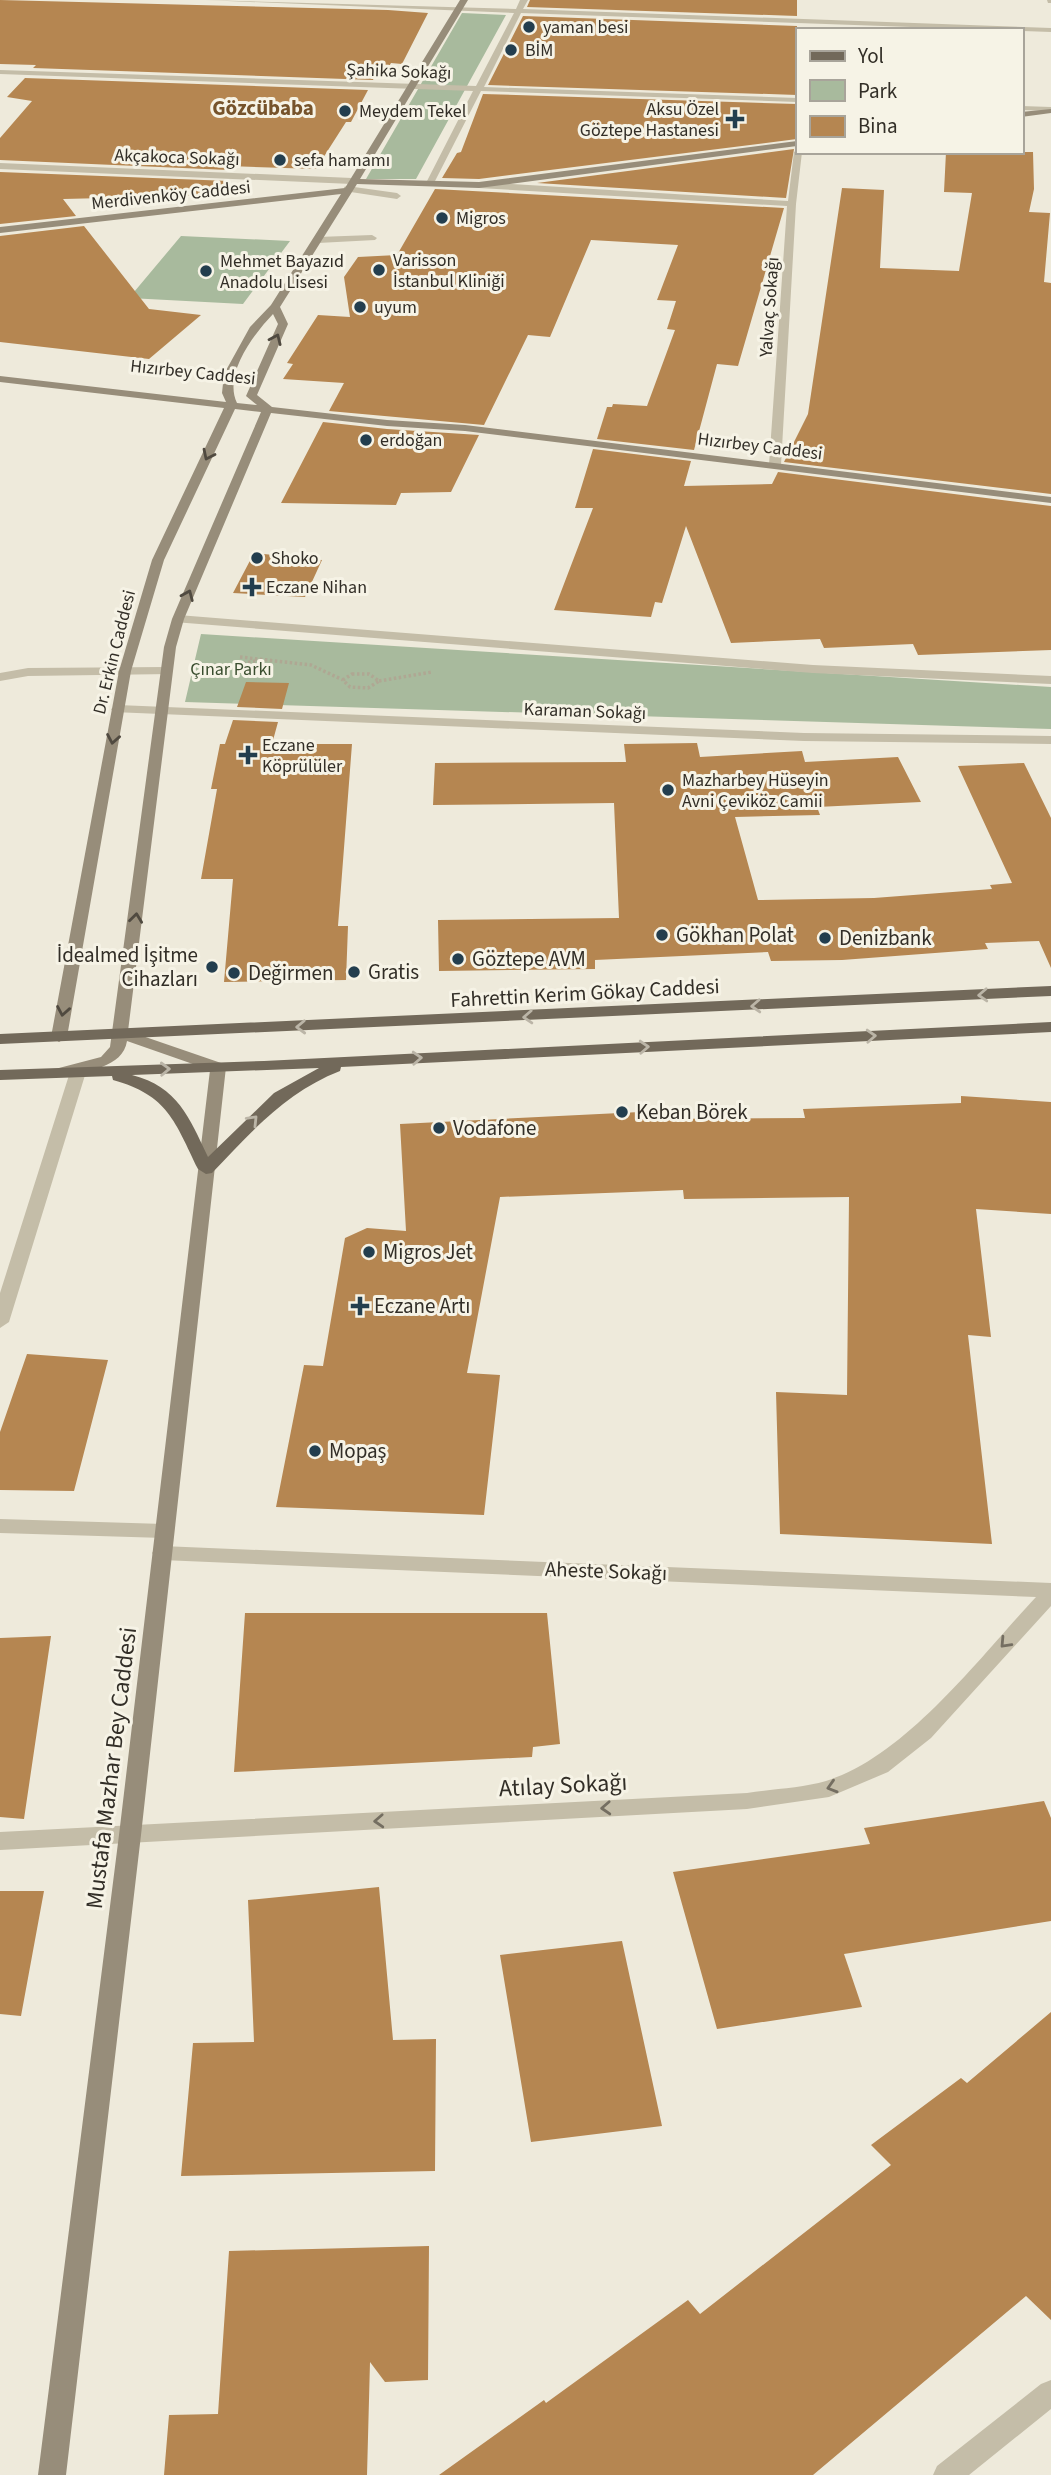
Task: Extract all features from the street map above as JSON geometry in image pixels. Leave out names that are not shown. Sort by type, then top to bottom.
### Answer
[{"type":"main road","name":"Fahrettin Kerim Gökay Caddesi","points":[[0,1040],[1051,991]]},
{"type":"main road","name":"Fahrettin Kerim Gökay Caddesi","points":[[0,1075],[374,1061],[1051,1027]]},
{"type":"main road","points":[[78,1072],[131,1079],[159,1090],[169,1100],[206,1169],[285,1090],[318,1073],[374,1061]]},
{"type":"street","points":[[209,0],[992,28]]},
{"type":"street","name":"Dr. Erkin Caddesi","points":[[58,1037],[125,671],[158,560],[230,398],[229,374],[255,327],[275,307],[318,240],[464,0]]},
{"type":"street","points":[[430,183],[524,0]]},
{"type":"street","points":[[1023,29],[1051,30]]},
{"type":"street","name":"Şahika Sokağı","points":[[0,72],[796,100]]},
{"type":"street","points":[[1023,108],[1051,110]]},
{"type":"street","points":[[1023,115],[1051,110]]},
{"type":"street","name":"Merdivenköy Caddesi","points":[[0,230],[347,190],[430,183],[479,185],[796,144]]},
{"type":"street","name":"Yalvaç Sokağı","points":[[775,465],[792,204],[798,154]]},
{"type":"street","name":"Akçakoca Sokağı","points":[[0,166],[347,190],[397,196]]},
{"type":"street","points":[[479,185],[792,204]]},
{"type":"street","points":[[0,236],[347,190]]},
{"type":"street","points":[[318,240],[372,238]]},
{"type":"street","points":[[121,1034],[164,709],[166,671],[178,619],[268,408],[251,396],[283,324],[275,307]]},
{"type":"street","name":"Hızırbey Caddesi","points":[[0,369],[230,398],[268,408],[387,423],[465,428],[1051,500]]},
{"type":"street","points":[[0,379],[230,398]]},
{"type":"street","name":"Hızırbey Caddesi","points":[[230,398],[251,396],[398,414],[465,428]]},
{"type":"street","points":[[178,619],[813,669],[1051,681]]},
{"type":"street","points":[[0,677],[28,672],[166,671]]},
{"type":"street","name":"Karaman Sokağı","points":[[118,709],[804,737],[1051,740]]},
{"type":"street","name":"Fahrettin Kerim Gökay Caddesi","points":[[48,1073],[85,1068],[107,1060],[117,1051],[121,1034],[218,1068]]},
{"type":"street","name":"Mustafa Mazhar Bey Caddesi","points":[[52,2475],[130,1835],[218,1068]]},
{"type":"street","points":[[0,1322],[78,1072]]},
{"type":"street","name":"Aheste Sokağı","points":[[0,1526],[163,1542],[1051,1592]]},
{"type":"street","name":"Atılay Sokağı","points":[[0,1841],[747,1801],[829,1789],[872,1771],[916,1738],[1051,1592]]},
{"type":"street","points":[[947,2475],[1051,2393]]},
{"type":"path","points":[[236,656],[311,666],[359,689],[375,685],[379,681],[376,676],[360,673],[352,674],[343,680]]},
{"type":"path","points":[[166,671],[203,672],[259,660]]},
{"type":"green space","points":[[462,13],[506,15],[416,179],[366,179]]},
{"type":"green space","points":[[181,236],[290,241],[243,304],[129,298]]},
{"type":"green space","name":"Çınar Parkı","points":[[201,634],[1051,687],[1051,729],[185,702]]},
{"type":"building","points":[[0,0],[428,13],[402,64],[391,63],[384,75],[375,75],[373,80],[33,68],[36,65],[0,64]]},
{"type":"building","points":[[530,0],[797,0],[797,16],[527,7]]},
{"type":"building","points":[[523,16],[797,26],[796,95],[488,85]]},
{"type":"building","points":[[25,78],[368,90],[351,122],[346,122],[316,169],[228,166],[228,170],[0,160],[0,138],[32,101],[7,97]]},
{"type":"building","points":[[483,94],[796,104],[796,139],[479,179],[442,178],[457,153],[461,152]]},
{"type":"building","points":[[794,149],[786,198],[537,183]]},
{"type":"building","points":[[1033,152],[1034,189],[1029,212],[1050,213],[1044,282],[1051,283],[1051,494],[784,462],[808,414],[842,188],[884,190],[880,268],[959,271],[972,193],[944,192],[946,154]]},
{"type":"building","points":[[0,172],[229,181],[229,195],[63,199],[76,216],[0,224]]},
{"type":"building","points":[[435,189],[784,208],[738,366],[717,364],[694,450],[597,439],[607,407],[612,407],[613,404],[647,406],[675,330],[667,329],[676,301],[657,300],[678,245],[591,240],[550,337],[528,335],[484,425],[329,411],[344,383],[283,379],[293,364],[287,363],[318,315],[350,317],[344,277],[358,257],[397,255]]},
{"type":"building","points":[[84,226],[149,309],[201,315],[149,359],[0,342],[0,236]]},
{"type":"building","points":[[323,422],[479,435],[451,492],[401,493],[396,505],[281,503]]},
{"type":"building","points":[[593,449],[691,461],[684,486],[772,484],[778,472],[1051,506],[1051,650],[918,655],[913,644],[824,648],[820,639],[731,643],[686,526],[662,603],[655,602],[651,617],[554,610],[593,508],[575,508]]},
{"type":"building","points":[[254,553],[322,560],[305,597],[233,593]]},
{"type":"building","points":[[246,682],[289,683],[282,709],[237,707]]},
{"type":"building","points":[[233,720],[278,722],[272,744],[352,744],[338,926],[348,926],[346,980],[224,982],[233,879],[201,879],[217,789],[211,789],[220,744],[225,744]]},
{"type":"building","points":[[697,743],[700,757],[802,751],[805,762],[898,757],[921,802],[817,807],[820,815],[735,817],[758,900],[874,898],[992,889],[990,885],[1012,883],[958,766],[1024,763],[1051,818],[1051,968],[1039,941],[985,943],[988,949],[842,960],[771,961],[768,952],[595,960],[595,969],[439,971],[438,920],[619,918],[614,803],[433,805],[435,763],[626,762],[624,744]]},
{"type":"building","points":[[961,1096],[1051,1102],[1051,1214],[976,1209],[991,1337],[968,1335],[992,1544],[780,1534],[776,1392],[847,1395],[849,1197],[684,1199],[683,1190],[500,1197],[467,1373],[500,1375],[484,1515],[276,1507],[304,1365],[323,1366],[345,1238],[367,1228],[406,1231],[400,1124],[640,1112],[641,1119],[805,1118],[803,1109],[961,1103]]},
{"type":"building","points":[[27,1354],[108,1360],[74,1491],[0,1490],[0,1432]]},
{"type":"building","points":[[245,1613],[547,1613],[560,1744],[533,1747],[532,1757],[234,1772]]},
{"type":"building","points":[[51,1636],[24,1819],[0,1817],[0,1638]]},
{"type":"building","points":[[1044,1801],[1051,1818],[1051,1921],[844,1954],[862,2007],[717,2029],[673,1872],[870,1844],[864,1828]]},
{"type":"building","points":[[379,1887],[393,2040],[436,2039],[435,2171],[181,2176],[193,2043],[254,2042],[248,1900]]},
{"type":"building","points":[[0,1891],[44,1891],[21,2016],[0,2014]]},
{"type":"building","points":[[622,1941],[662,2126],[531,2142],[500,1955]]},
{"type":"building","points":[[1051,2012],[1051,2320],[1026,2296],[813,2475],[439,2475],[544,2400],[546,2403],[688,2300],[700,2314],[891,2165],[871,2145],[961,2078],[967,2083]]},
{"type":"building","points":[[429,2246],[428,2380],[385,2382],[370,2362],[367,2475],[164,2475],[169,2415],[218,2414],[229,2251]]},
{"type":"place","name":"yaman besi","points":[[529,27]]},
{"type":"place","name":"BİM","points":[[511,50]]},
{"type":"place","name":"Meydem Tekel","points":[[345,111]]},
{"type":"place","name":"Aksu Özel Göztepe Hastanesi","points":[[735,119]]},
{"type":"place","name":"sefa hamamı","points":[[280,160]]},
{"type":"place","name":"Migros","points":[[442,218]]},
{"type":"place","name":"Varisson İstanbul Kliniği","points":[[379,270]]},
{"type":"place","name":"Mehmet Bayazıd Anadolu Lisesi","points":[[206,271]]},
{"type":"place","name":"uyum","points":[[360,307]]},
{"type":"place","name":"erdoğan","points":[[366,440]]},
{"type":"place","name":"Shoko","points":[[257,558]]},
{"type":"place","name":"Eczane Nihan","points":[[252,587]]},
{"type":"place","name":"Eczane Köprülüler","points":[[248,755]]},
{"type":"place","name":"Mazharbey Hüseyin Avni Çeviköz Camii","points":[[668,790]]},
{"type":"place","name":"Gökhan Polat","points":[[662,935]]},
{"type":"place","name":"Denizbank","points":[[825,938]]},
{"type":"place","name":"Göztepe AVM","points":[[458,959]]},
{"type":"place","name":"İdealmed İşitme Cihazları","points":[[212,967]]},
{"type":"place","name":"Gratis","points":[[354,972]]},
{"type":"place","name":"Değirmen","points":[[234,973]]},
{"type":"place","name":"Keban Börek","points":[[622,1112]]},
{"type":"place","name":"Vodafone","points":[[439,1128]]},
{"type":"place","name":"Migros Jet","points":[[369,1252]]},
{"type":"place","name":"Eczane Artı","points":[[360,1306]]},
{"type":"place","name":"Mopaş","points":[[315,1451]]},
{"type":"district","name":"Gözcübaba","points":[[263,108]]}]
